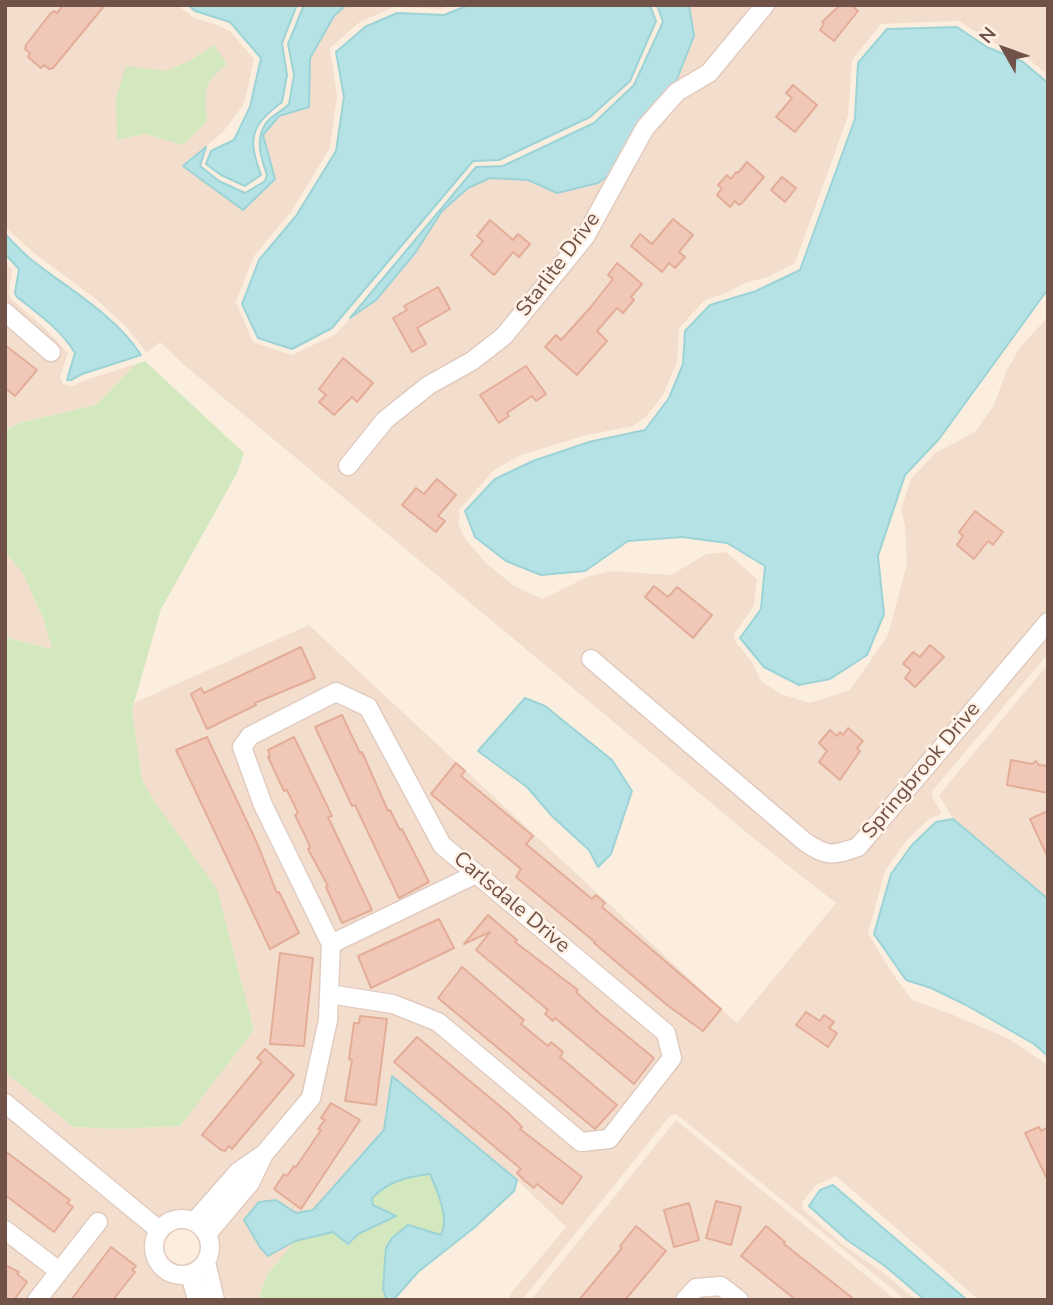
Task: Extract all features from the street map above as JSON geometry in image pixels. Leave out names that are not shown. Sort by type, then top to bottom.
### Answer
[{"type":"street","name":"Starlite Drive","points":[[348,466],[385,420],[429,385],[472,361],[504,336],[585,237],[645,128],[677,92],[709,73],[765,5]]},
{"type":"street","points":[[5,312],[51,352]]},
{"type":"street","name":"Springbrook Drive","points":[[591,659],[805,842],[820,851],[835,855],[858,847],[1048,622]]},
{"type":"street","name":"Carlsdale Drive","points":[[201,1227],[231,1192],[250,1183],[264,1154],[311,1098],[328,1020],[329,994],[331,944],[263,805],[242,747],[250,737],[336,692],[368,707],[442,845],[666,1033],[671,1058],[609,1139],[581,1142],[438,1022],[393,1004],[329,994]]},
{"type":"street","points":[[331,944],[476,874]]},
{"type":"street","points":[[5,1103],[159,1230]]},
{"type":"street","points":[[206,1262],[190,1274],[173,1273],[159,1263],[154,1247],[159,1230],[179,1218],[201,1227],[211,1248],[206,1262],[215,1300]]},
{"type":"street","points":[[37,1300],[98,1222]]},
{"type":"street","points":[[5,1230],[59,1271]]},
{"type":"street","points":[[190,1274],[197,1300]]},
{"type":"street","points":[[685,1300],[696,1288],[721,1286],[739,1300]]},
{"type":"shaded area","points":[[5,5],[177,5],[194,18],[231,32],[254,59],[244,104],[223,132],[184,166],[243,209],[275,179],[263,135],[279,116],[309,107],[310,58],[334,16],[346,5],[451,5],[443,9],[394,7],[360,22],[330,48],[337,96],[330,148],[291,212],[254,256],[236,302],[253,342],[292,355],[336,334],[350,318],[376,300],[415,253],[442,211],[468,188],[490,178],[528,180],[557,193],[613,172],[579,232],[499,330],[592,241],[652,133],[682,99],[715,78],[776,5],[1048,5],[1048,75],[1027,58],[990,41],[959,21],[881,24],[852,60],[848,116],[795,263],[768,277],[745,283],[705,300],[679,328],[677,362],[663,395],[646,417],[633,426],[587,435],[521,455],[494,470],[458,511],[458,523],[466,540],[486,563],[514,586],[543,599],[589,576],[613,571],[671,575],[706,554],[726,552],[757,579],[754,606],[734,634],[735,641],[752,662],[761,681],[781,694],[810,703],[850,690],[888,635],[907,564],[905,526],[901,509],[911,479],[935,453],[975,432],[994,405],[1006,372],[1020,347],[1048,317],[1048,610],[847,847],[859,857],[1048,635],[1048,654],[933,790],[932,796],[941,812],[930,818],[907,840],[885,871],[868,933],[912,1000],[1009,1039],[1048,1065],[1048,1295],[1044,1300],[979,1300],[836,1176],[816,1185],[802,1203],[803,1209],[843,1245],[881,1271],[916,1300],[906,1300],[676,1114],[670,1116],[522,1300],[510,1300],[511,1293],[566,1227],[517,1180],[392,1077],[384,1130],[334,1188],[313,1210],[296,1213],[276,1200],[295,1241],[267,1275],[258,1300],[223,1300],[215,1263],[218,1250],[216,1236],[261,1182],[236,1161],[192,1212],[176,1211],[158,1220],[5,1094],[5,1072],[73,1127],[119,1129],[179,1126],[254,1030],[233,956],[142,780],[132,710],[134,703],[309,625],[737,1023],[836,903],[758,842],[184,365],[160,342],[147,353],[127,328],[97,300],[35,254],[5,227]],"holes":[[[214,46],[212,76],[183,145],[145,134],[117,139],[166,71]],[[497,331],[434,392],[391,426],[350,476],[338,466],[380,414]]]},
{"type":"shaded area","points":[[689,5],[755,5],[704,66],[675,84],[694,36]]},
{"type":"shaded area","points":[[5,262],[12,270],[9,293],[11,299],[46,329],[68,353],[60,377],[63,384],[73,386],[136,364],[96,405],[18,423],[5,431]]},
{"type":"shaded area","points":[[5,552],[22,572],[43,618],[52,649],[5,637]]},
{"type":"shaded area","points":[[1048,664],[1048,899],[953,819],[939,795]]},
{"type":"shaded area","points":[[5,1113],[150,1232],[146,1247],[152,1266],[169,1280],[185,1282],[189,1300],[5,1300]]},
{"type":"shaded area","points":[[676,1120],[896,1300],[531,1300]]},
{"type":"green space","points":[[214,45],[227,64],[209,83],[207,121],[183,145],[145,134],[117,140],[116,98],[126,66],[166,71],[189,61]]},
{"type":"green space","points":[[145,361],[244,453],[237,473],[161,609],[132,710],[142,780],[217,889],[254,1030],[180,1126],[119,1129],[73,1127],[5,1072],[5,637],[52,649],[43,618],[22,572],[5,552],[5,431],[18,423],[96,405],[136,364]]},
{"type":"green space","points":[[430,1174],[443,1212],[442,1235],[392,1238],[386,1248],[383,1289],[387,1300],[258,1300],[267,1275],[295,1241],[333,1232],[348,1244],[358,1234],[395,1216],[373,1205],[372,1198],[378,1192],[398,1181]]},
{"type":"water","points":[[188,5],[297,5],[282,43],[287,75],[282,102],[258,126],[253,142],[261,175],[245,186],[221,175],[206,164],[211,151],[234,140],[250,107],[261,58],[230,22],[195,11]]},
{"type":"water","points":[[304,5],[346,5],[334,16],[310,58],[309,107],[279,116],[263,135],[275,179],[243,210],[183,166],[206,147],[200,166],[219,181],[245,193],[265,181],[267,175],[261,155],[261,135],[269,119],[289,104],[294,75],[288,44]]},
{"type":"water","points":[[469,5],[650,5],[656,21],[630,81],[590,117],[499,160],[473,161],[332,328],[292,349],[258,338],[242,304],[259,260],[296,216],[336,151],[344,97],[336,52],[365,27],[397,13],[444,15]]},
{"type":"water","points":[[657,5],[689,5],[694,36],[675,84],[613,172],[598,183],[557,193],[528,180],[490,178],[468,188],[442,211],[415,253],[376,300],[350,318],[476,167],[503,166],[594,123],[634,85],[663,22]]},
{"type":"water","points":[[957,27],[987,47],[1023,62],[1048,83],[1048,289],[939,439],[905,475],[878,556],[884,614],[867,655],[830,679],[799,685],[764,667],[740,638],[761,609],[765,566],[727,543],[682,537],[628,541],[585,571],[541,575],[506,561],[475,537],[465,511],[495,479],[533,461],[589,442],[645,430],[669,398],[683,364],[685,331],[710,305],[756,291],[800,270],[855,119],[858,63],[887,29]]},
{"type":"water","points":[[5,234],[33,261],[105,315],[141,355],[67,380],[75,353],[56,330],[17,297],[15,293],[19,269],[5,254]]},
{"type":"water","points":[[525,698],[545,706],[612,760],[632,791],[611,854],[598,867],[589,850],[553,817],[527,787],[478,751]]},
{"type":"water","points":[[953,819],[1048,899],[1048,1056],[1034,1044],[966,1005],[931,988],[906,980],[874,934],[891,874],[912,845],[936,822]]},
{"type":"water","points":[[392,1076],[517,1180],[514,1191],[475,1227],[418,1272],[395,1298],[387,1300],[383,1289],[386,1248],[392,1238],[408,1225],[441,1235],[444,1221],[442,1204],[430,1174],[398,1181],[378,1192],[372,1198],[373,1205],[396,1216],[358,1234],[348,1244],[333,1232],[295,1241],[268,1256],[244,1220],[259,1202],[276,1200],[296,1213],[313,1210],[384,1130]]},
{"type":"water","points":[[833,1185],[967,1300],[925,1300],[885,1266],[847,1240],[809,1206],[820,1190]]},
{"type":"building","points":[[63,5],[105,5],[53,68],[49,69],[44,65],[41,68],[28,57],[30,53],[25,49],[26,45],[50,14],[54,11],[57,13]]},
{"type":"building","points":[[840,5],[851,5],[858,11],[834,41],[820,30],[824,24],[822,22]]},
{"type":"building","points":[[793,85],[817,105],[795,132],[776,117],[792,98],[786,93]]},
{"type":"building","points":[[747,162],[764,177],[742,203],[739,205],[735,201],[730,207],[717,195],[722,188],[718,185],[727,175],[731,179]]},
{"type":"building","points":[[782,177],[796,188],[785,202],[771,190]]},
{"type":"building","points":[[673,219],[693,235],[679,252],[685,257],[675,268],[669,263],[662,272],[631,246],[640,234],[652,244]]},
{"type":"building","points":[[490,220],[513,240],[518,234],[530,244],[519,257],[513,252],[494,275],[471,255],[483,241],[477,236]]},
{"type":"building","points":[[617,263],[642,284],[623,313],[617,308],[597,331],[607,341],[577,375],[545,347],[556,335],[561,340],[590,308],[613,279],[608,275]]},
{"type":"building","points":[[438,287],[450,309],[417,328],[426,344],[412,352],[393,318],[407,310],[404,306]]},
{"type":"building","points":[[5,345],[37,370],[15,396],[5,388]]},
{"type":"building","points":[[343,358],[373,383],[357,402],[352,397],[334,415],[319,402],[326,395],[319,389]]},
{"type":"building","points":[[526,366],[546,394],[536,401],[532,396],[507,413],[509,416],[499,423],[480,395]]},
{"type":"building","points":[[437,479],[456,495],[438,516],[445,521],[436,532],[402,505],[416,488],[424,494]]},
{"type":"building","points":[[975,511],[1003,532],[993,545],[988,541],[974,559],[957,545],[963,536],[959,532]]},
{"type":"building","points":[[654,586],[668,597],[677,587],[712,615],[693,638],[645,597]]},
{"type":"building","points":[[930,645],[944,657],[915,687],[905,678],[911,670],[903,664],[913,652],[920,657]]},
{"type":"building","points":[[301,647],[315,678],[255,703],[256,705],[207,729],[191,694],[201,688],[204,693]]},
{"type":"building","points":[[342,715],[388,811],[390,810],[400,830],[402,829],[429,882],[399,898],[315,727]]},
{"type":"building","points":[[848,728],[863,741],[857,748],[860,751],[840,780],[819,762],[827,751],[819,743],[830,730],[837,736],[840,732],[843,735]]},
{"type":"building","points":[[207,737],[257,843],[277,893],[279,892],[299,933],[270,949],[176,750]]},
{"type":"building","points":[[294,737],[332,816],[328,817],[372,910],[342,923],[326,887],[328,886],[308,849],[308,842],[295,815],[298,813],[268,757],[268,750]]},
{"type":"building","points":[[1011,760],[1032,764],[1036,761],[1039,765],[1048,766],[1048,793],[1007,785]]},
{"type":"building","points":[[456,763],[465,771],[461,776],[533,836],[526,844],[592,899],[596,895],[605,903],[602,907],[721,1009],[703,1031],[667,1005],[516,877],[521,869],[431,794]]},
{"type":"building","points":[[1048,811],[1048,858],[1030,819]]},
{"type":"building","points":[[488,915],[517,940],[515,942],[578,990],[576,992],[599,1013],[654,1058],[634,1084],[555,1018],[553,1021],[545,1014],[548,1010],[476,950],[490,932],[464,944]]},
{"type":"building","points":[[439,919],[454,948],[371,988],[358,956]]},
{"type":"building","points":[[280,953],[313,958],[304,1046],[270,1044]]},
{"type":"building","points":[[462,967],[524,1020],[521,1024],[548,1046],[551,1042],[563,1052],[560,1057],[617,1105],[595,1129],[438,998]]},
{"type":"building","points":[[806,1012],[820,1021],[824,1015],[834,1022],[829,1028],[837,1033],[828,1047],[796,1025]]},
{"type":"building","points":[[360,1016],[387,1019],[376,1105],[345,1101],[352,1060],[349,1059],[354,1023],[359,1023]]},
{"type":"building","points":[[417,1037],[507,1112],[522,1127],[520,1129],[582,1177],[562,1204],[537,1184],[534,1188],[524,1180],[517,1173],[521,1169],[394,1062]]},
{"type":"building","points":[[265,1049],[294,1075],[232,1149],[229,1146],[225,1151],[221,1150],[202,1135],[262,1062],[257,1058]]},
{"type":"building","points":[[331,1103],[360,1120],[301,1209],[274,1189],[284,1174],[287,1176],[294,1166],[296,1167],[321,1130],[318,1129],[325,1120],[321,1118]]},
{"type":"building","points":[[1039,1127],[1041,1131],[1048,1127],[1048,1181],[1025,1133]]},
{"type":"building","points":[[5,1151],[70,1200],[67,1203],[73,1207],[54,1232],[5,1195]]},
{"type":"building","points":[[716,1201],[741,1207],[731,1245],[706,1238]]},
{"type":"building","points":[[689,1203],[699,1240],[674,1247],[664,1210]]},
{"type":"building","points":[[636,1226],[666,1251],[625,1300],[579,1300],[622,1248],[620,1246]]},
{"type":"building","points":[[766,1226],[785,1242],[784,1244],[855,1300],[796,1300],[741,1256]]},
{"type":"building","points":[[111,1247],[136,1266],[132,1270],[135,1272],[113,1300],[71,1300]]},
{"type":"building","points":[[5,1265],[19,1272],[17,1274],[27,1282],[14,1300],[5,1300]]}]
